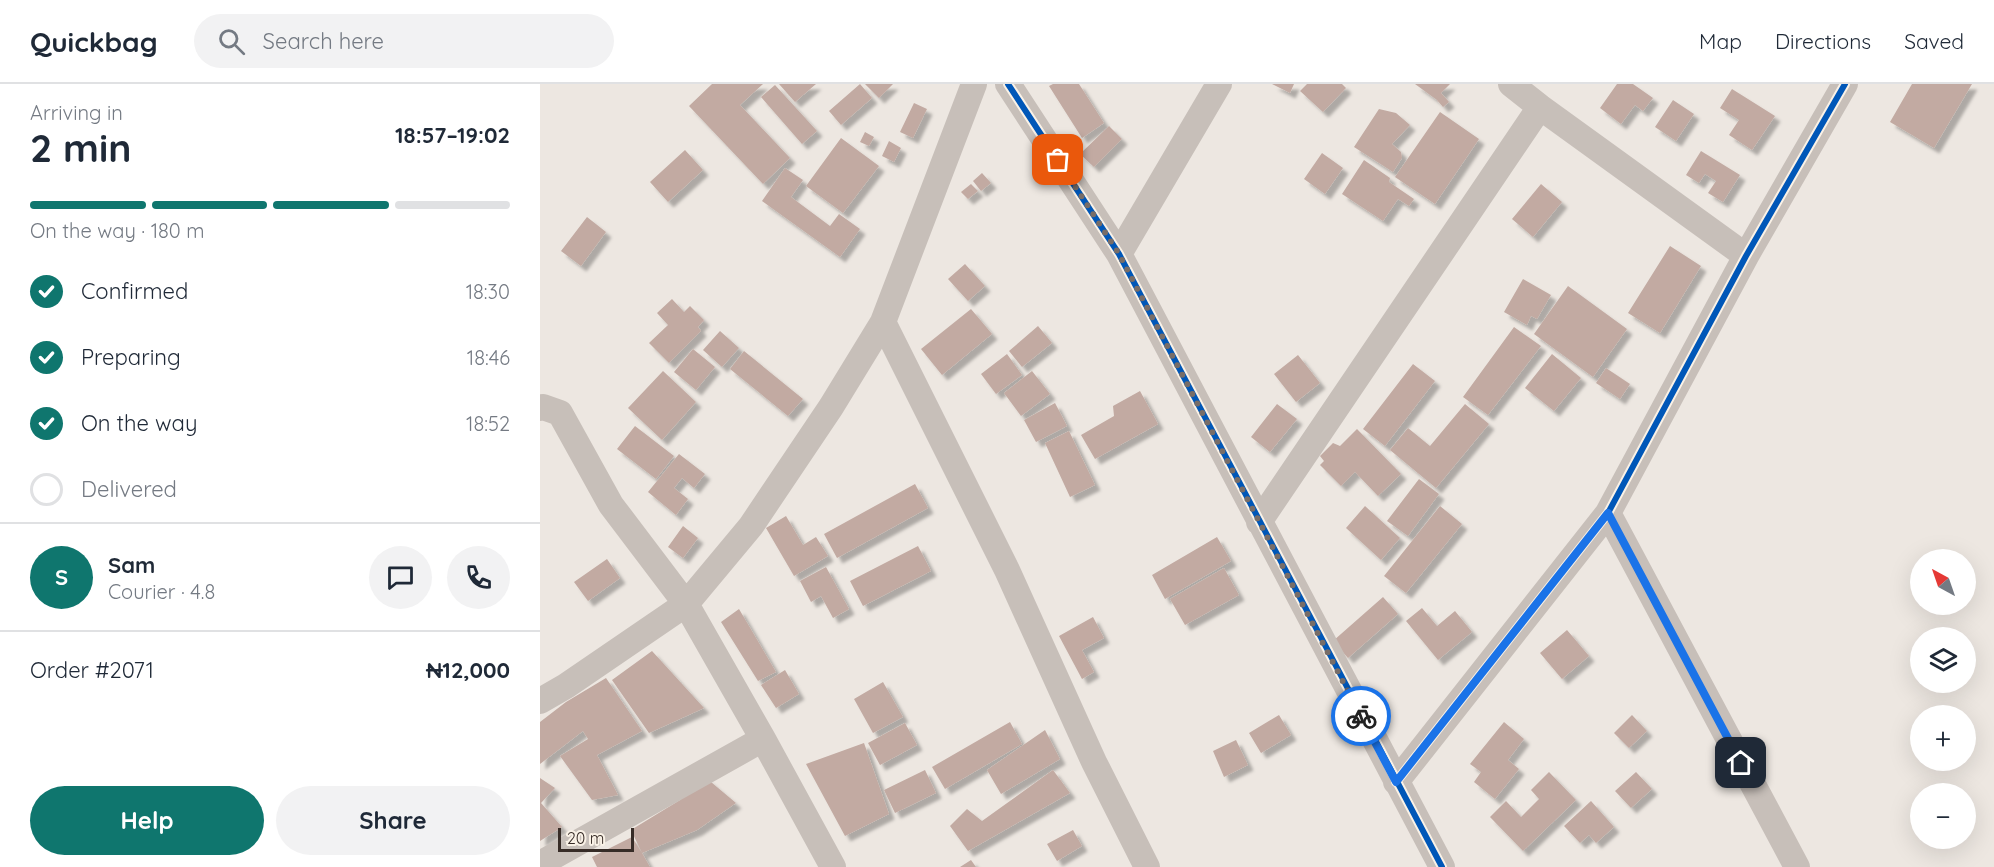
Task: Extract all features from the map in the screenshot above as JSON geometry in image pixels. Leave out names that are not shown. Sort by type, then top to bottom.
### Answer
[{"type":"street","points":[[540,701],[566,686],[686,604],[751,526],[831,406],[883,322],[974,84]]},
{"type":"street","points":[[1008,84],[1119,254],[1442,867]]},
{"type":"street","points":[[1119,254],[1219,84]]},
{"type":"street","points":[[1511,84],[1746,256]]},
{"type":"street","points":[[1396,782],[1608,513],[1746,256],[1845,84]]},
{"type":"street","points":[[1259,522],[1540,107]]},
{"type":"street","points":[[883,322],[1007,570],[1094,762],[1147,867]]},
{"type":"street","points":[[540,408],[560,413],[611,505],[686,604],[833,867]]},
{"type":"street","points":[[1608,513],[1797,867]]},
{"type":"street","points":[[540,864],[763,739]]},
{"type":"building","points":[[712,84],[763,84],[740,105],[790,158],[763,184],[689,106]]},
{"type":"building","points":[[779,84],[816,84],[795,102]]},
{"type":"building","points":[[860,84],[872,98],[841,125],[829,111]]},
{"type":"building","points":[[865,84],[893,84],[879,98]]},
{"type":"building","points":[[1079,84],[1104,123],[1082,138],[1049,86]]},
{"type":"building","points":[[1272,84],[1294,84],[1290,93]]},
{"type":"building","points":[[1307,84],[1342,84],[1346,88],[1323,112],[1300,91]]},
{"type":"building","points":[[1415,84],[1450,84],[1441,93],[1449,102],[1443,107]]},
{"type":"building","points":[[1617,84],[1633,84],[1653,98],[1643,111],[1635,105],[1621,124],[1600,108]]},
{"type":"building","points":[[1912,84],[1972,84],[1934,148],[1890,122]]},
{"type":"building","points":[[775,85],[817,131],[802,144],[761,97]]},
{"type":"building","points":[[1732,89],[1775,116],[1752,150],[1729,135],[1739,120],[1720,108]]},
{"type":"building","points":[[1673,100],[1694,114],[1676,141],[1655,127]]},
{"type":"building","points":[[914,103],[927,109],[913,138],[900,132]]},
{"type":"building","points":[[1379,109],[1396,113],[1410,125],[1392,144],[1401,152],[1402,158],[1393,172],[1354,147]]},
{"type":"building","points":[[1440,112],[1479,139],[1435,204],[1395,177]]},
{"type":"building","points":[[1109,126],[1122,139],[1094,167],[1080,154]]},
{"type":"building","points":[[865,132],[874,137],[869,146],[860,142]]},
{"type":"building","points":[[841,138],[879,166],[843,213],[806,186]]},
{"type":"building","points":[[889,141],[901,148],[894,162],[882,156]]},
{"type":"building","points":[[685,150],[703,170],[668,202],[650,182]]},
{"type":"building","points":[[1701,151],[1740,175],[1723,202],[1708,193],[1716,181],[1705,174],[1699,183],[1686,175]]},
{"type":"building","points":[[1322,153],[1343,168],[1325,194],[1304,179]]},
{"type":"building","points":[[1364,160],[1390,178],[1389,182],[1414,199],[1409,206],[1398,199],[1383,221],[1342,194]]},
{"type":"building","points":[[785,168],[803,180],[791,197],[830,226],[839,214],[860,229],[840,257],[762,201]]},
{"type":"building","points":[[982,173],[991,183],[981,191],[973,181]]},
{"type":"building","points":[[971,184],[978,191],[968,199],[961,192]]},
{"type":"building","points":[[1541,184],[1562,202],[1533,237],[1512,219]]},
{"type":"building","points":[[587,217],[606,232],[581,266],[561,251]]},
{"type":"building","points":[[1670,246],[1701,266],[1660,333],[1628,313]]},
{"type":"building","points":[[965,264],[985,286],[968,301],[948,279]]},
{"type":"building","points":[[1523,279],[1551,295],[1537,319],[1531,316],[1527,325],[1504,312]]},
{"type":"building","points":[[1568,286],[1627,329],[1593,377],[1534,334]]},
{"type":"building","points":[[672,299],[684,312],[690,306],[704,320],[698,327],[701,331],[669,363],[649,343],[668,325],[657,313]]},
{"type":"building","points":[[971,309],[992,334],[942,375],[921,349]]},
{"type":"building","points":[[1038,326],[1052,343],[1022,367],[1009,351]]},
{"type":"building","points":[[1514,327],[1541,346],[1488,415],[1463,397]]},
{"type":"building","points":[[720,331],[739,348],[722,367],[703,350]]},
{"type":"building","points":[[693,349],[715,367],[696,390],[674,372]]},
{"type":"building","points":[[744,351],[803,399],[788,416],[730,369]]},
{"type":"building","points":[[1007,354],[1022,375],[996,394],[981,374]]},
{"type":"building","points":[[1552,354],[1581,378],[1554,411],[1525,388]]},
{"type":"building","points":[[1298,355],[1320,383],[1296,402],[1274,374]]},
{"type":"building","points":[[1413,364],[1435,381],[1385,446],[1363,429]]},
{"type":"building","points":[[1606,368],[1630,384],[1620,399],[1596,383]]},
{"type":"building","points":[[663,371],[696,402],[662,440],[628,408]]},
{"type":"building","points":[[1032,371],[1050,394],[1021,416],[1004,393]]},
{"type":"building","points":[[1140,391],[1158,424],[1095,459],[1081,435],[1114,416],[1113,406]]},
{"type":"building","points":[[1055,403],[1067,426],[1036,442],[1024,420]]},
{"type":"building","points":[[1277,404],[1297,419],[1270,452],[1251,437]]},
{"type":"building","points":[[1465,404],[1489,424],[1436,488],[1390,450],[1408,428],[1430,446]]},
{"type":"building","points":[[635,426],[674,456],[656,479],[617,449]]},
{"type":"building","points":[[1357,429],[1401,474],[1378,496],[1355,472],[1341,486],[1320,465],[1324,461],[1320,456],[1333,443],[1340,446]]},
{"type":"building","points":[[1069,431],[1095,485],[1070,497],[1045,443]]},
{"type":"building","points":[[679,454],[705,474],[694,488],[682,478],[674,488],[688,499],[676,515],[648,492]]},
{"type":"building","points":[[1419,479],[1439,494],[1408,536],[1387,521]]},
{"type":"building","points":[[915,484],[928,508],[837,558],[824,534]]},
{"type":"building","points":[[1365,506],[1400,538],[1381,560],[1346,528]]},
{"type":"building","points":[[1440,506],[1462,524],[1406,593],[1384,576]]},
{"type":"building","points":[[786,516],[803,545],[816,537],[828,556],[794,576],[766,528]]},
{"type":"building","points":[[683,526],[698,538],[683,558],[668,547]]},
{"type":"building","points":[[1217,537],[1231,561],[1165,599],[1152,575]]},
{"type":"building","points":[[918,546],[931,571],[863,606],[850,581]]},
{"type":"building","points":[[607,559],[620,578],[588,601],[574,582]]},
{"type":"building","points":[[826,567],[849,609],[833,618],[821,596],[811,602],[800,581]]},
{"type":"building","points":[[1224,568],[1239,595],[1185,625],[1170,599]]},
{"type":"building","points":[[1383,597],[1398,614],[1348,658],[1333,641]]},
{"type":"building","points":[[1422,608],[1437,626],[1455,611],[1472,632],[1438,660],[1406,621]]},
{"type":"building","points":[[739,609],[776,672],[758,681],[721,622]]},
{"type":"building","points":[[1093,617],[1104,638],[1082,650],[1094,672],[1082,679],[1059,636]]},
{"type":"building","points":[[1567,630],[1589,656],[1562,679],[1540,653]]},
{"type":"building","points":[[652,651],[704,708],[649,733],[612,680]]},
{"type":"building","points":[[785,670],[799,694],[776,708],[761,685]]},
{"type":"building","points":[[606,678],[642,731],[597,755],[618,795],[592,800],[560,756],[588,739],[583,731],[540,764],[540,722],[566,702]]},
{"type":"building","points":[[883,682],[903,717],[873,733],[854,699]]},
{"type":"building","points":[[1279,715],[1291,735],[1261,753],[1249,733]]},
{"type":"building","points":[[1632,715],[1647,731],[1629,748],[1614,733]]},
{"type":"building","points":[[1010,722],[1022,744],[945,789],[932,767]]},
{"type":"building","points":[[1504,722],[1524,739],[1508,760],[1519,769],[1495,799],[1474,782],[1481,772],[1470,764]]},
{"type":"building","points":[[905,723],[917,745],[880,765],[868,743]]},
{"type":"building","points":[[1045,730],[1060,759],[1001,794],[987,770]]},
{"type":"building","points":[[1236,740],[1248,765],[1224,777],[1213,751]]},
{"type":"building","points":[[864,743],[889,814],[845,836],[806,764]]},
{"type":"building","points":[[925,770],[936,793],[895,813],[884,790]]},
{"type":"building","points":[[1053,770],[1070,793],[968,851],[950,826],[967,809],[982,821]]},
{"type":"building","points":[[1549,772],[1576,800],[1523,851],[1490,817],[1506,801],[1521,817],[1539,799],[1531,790]]},
{"type":"building","points":[[1636,772],[1652,789],[1631,808],[1615,791]]},
{"type":"building","points":[[705,777],[736,803],[697,830],[642,853],[631,830],[680,800]]},
{"type":"building","points":[[540,778],[555,788],[541,803],[562,827],[540,841]]},
{"type":"building","points":[[1591,801],[1614,827],[1596,843],[1589,835],[1580,843],[1564,826]]},
{"type":"building","points":[[1073,830],[1082,846],[1057,861],[1047,844]]},
{"type":"building","points":[[632,837],[650,867],[597,867],[592,857]]},
{"type":"building","points":[[971,860],[976,867],[960,867]]},
{"type":"cycle path","points":[[1008,84],[1119,254],[1442,867]]},
{"type":"cycle path","points":[[1396,782],[1608,513],[1746,256],[1845,84]]},
{"type":"way so far","points":[[1058,160],[1119,254],[1361,716]]},
{"type":"route","points":[[1361,716],[1396,782],[1608,513],[1741,763]]}]
